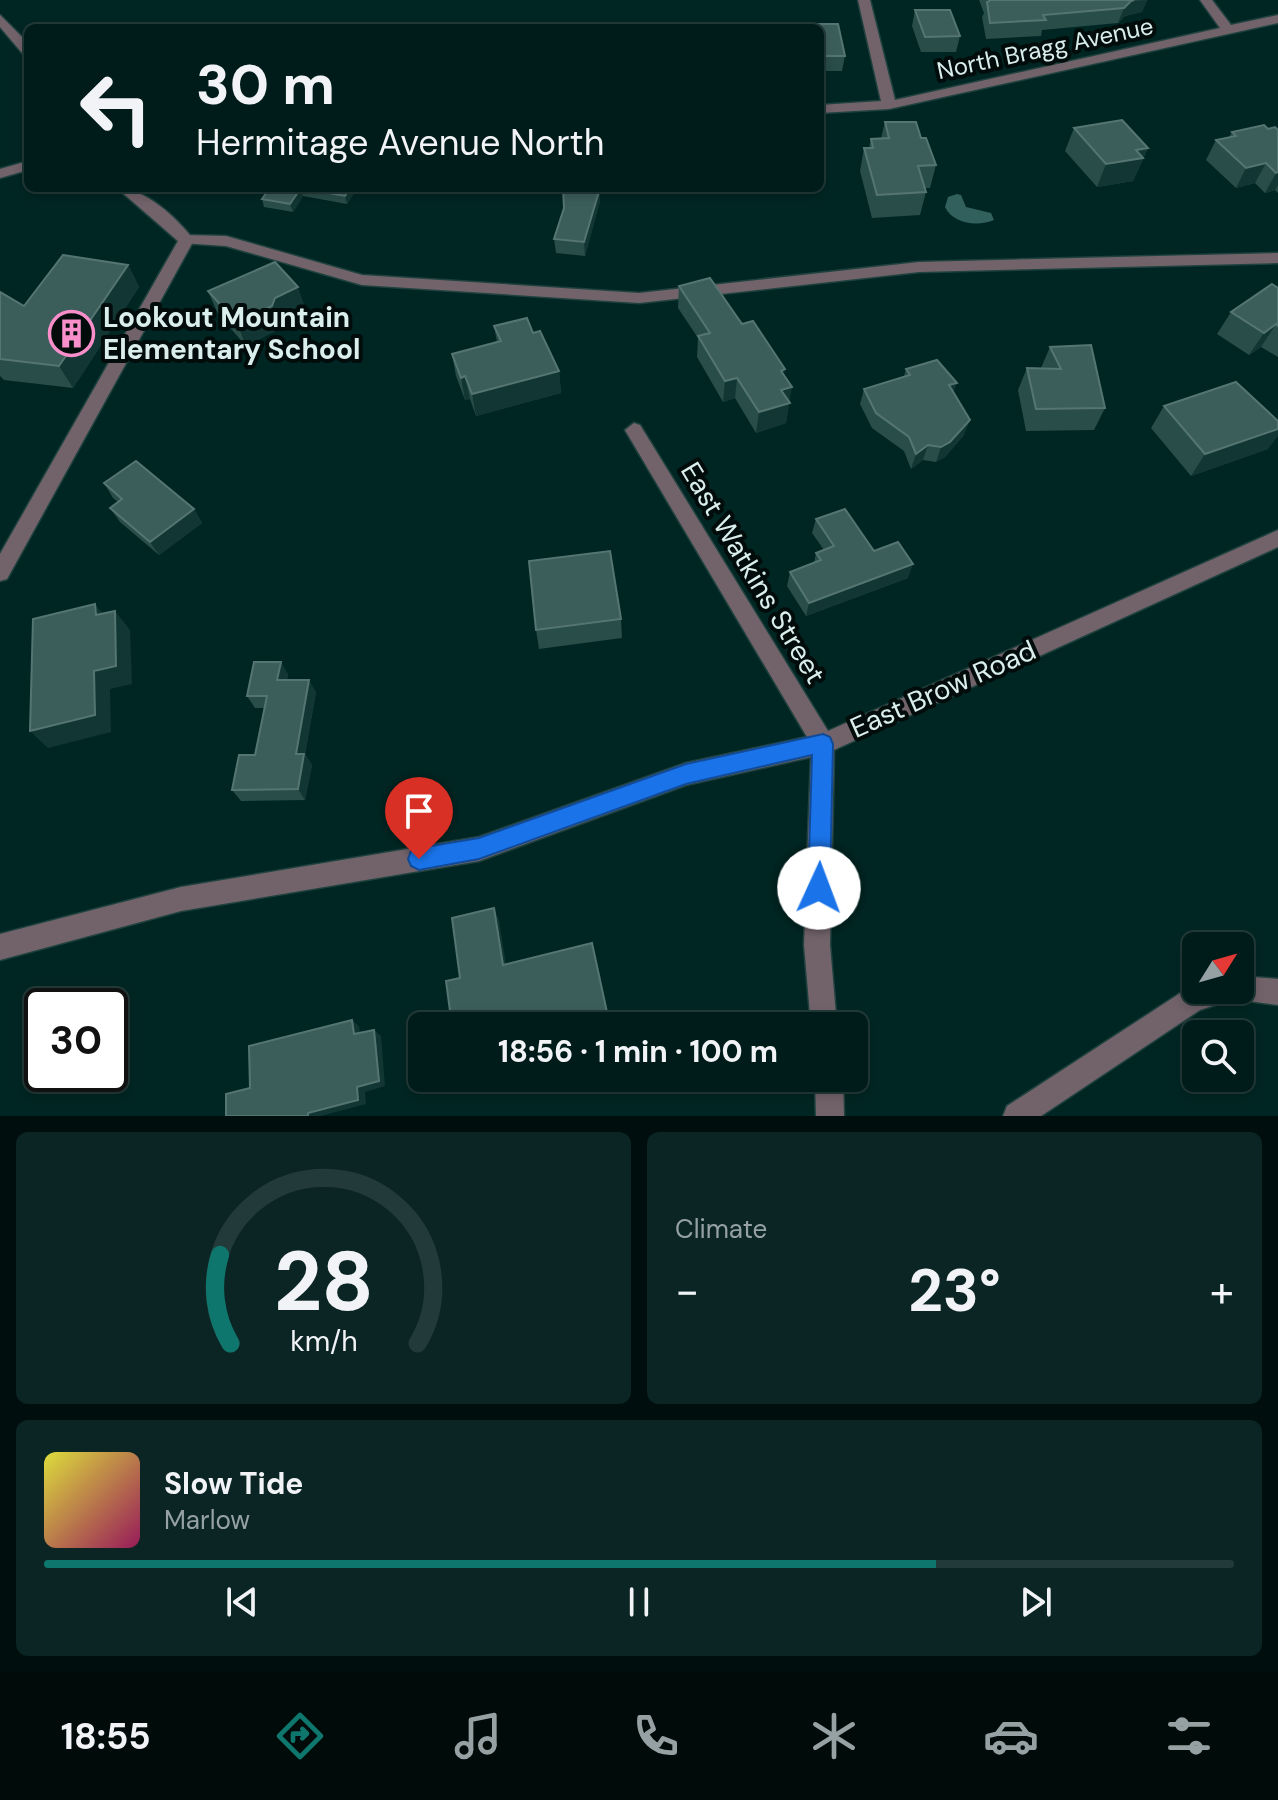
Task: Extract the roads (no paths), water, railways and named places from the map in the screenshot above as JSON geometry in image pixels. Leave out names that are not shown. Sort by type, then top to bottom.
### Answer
[{"type":"street","points":[[864,0],[889,105]]},
{"type":"street","points":[[1206,0],[1228,30]]},
{"type":"street","points":[[0,19],[24,46]]},
{"type":"street","name":"North Bragg Avenue","points":[[824,109],[889,105],[1278,19]]},
{"type":"street","points":[[0,174],[24,166]]},
{"type":"street","points":[[0,573],[186,240],[129,192]]},
{"type":"street","name":"East Watkins Street","points":[[634,430],[823,744]]},
{"type":"street","name":"East Brow Road","points":[[823,1012],[817,945],[823,744],[1278,538]]},
{"type":"street","points":[[0,947],[181,899],[479,849],[686,774],[823,744]]},
{"type":"street","points":[[1254,990],[1278,992]]},
{"type":"street","points":[[1017,1116],[1186,1004]]},
{"type":"street","points":[[829,1092],[830,1116]]},
{"type":"lane","points":[[186,240],[226,241],[362,280],[639,298],[919,267],[1278,258]]},
{"type":"water","points":[[961,195],[966,207],[991,213],[994,220],[974,223],[954,217],[945,207],[948,197]]},
{"type":"place","name":"Lookout Mountain Elementary School","points":[[72,333]]}]
